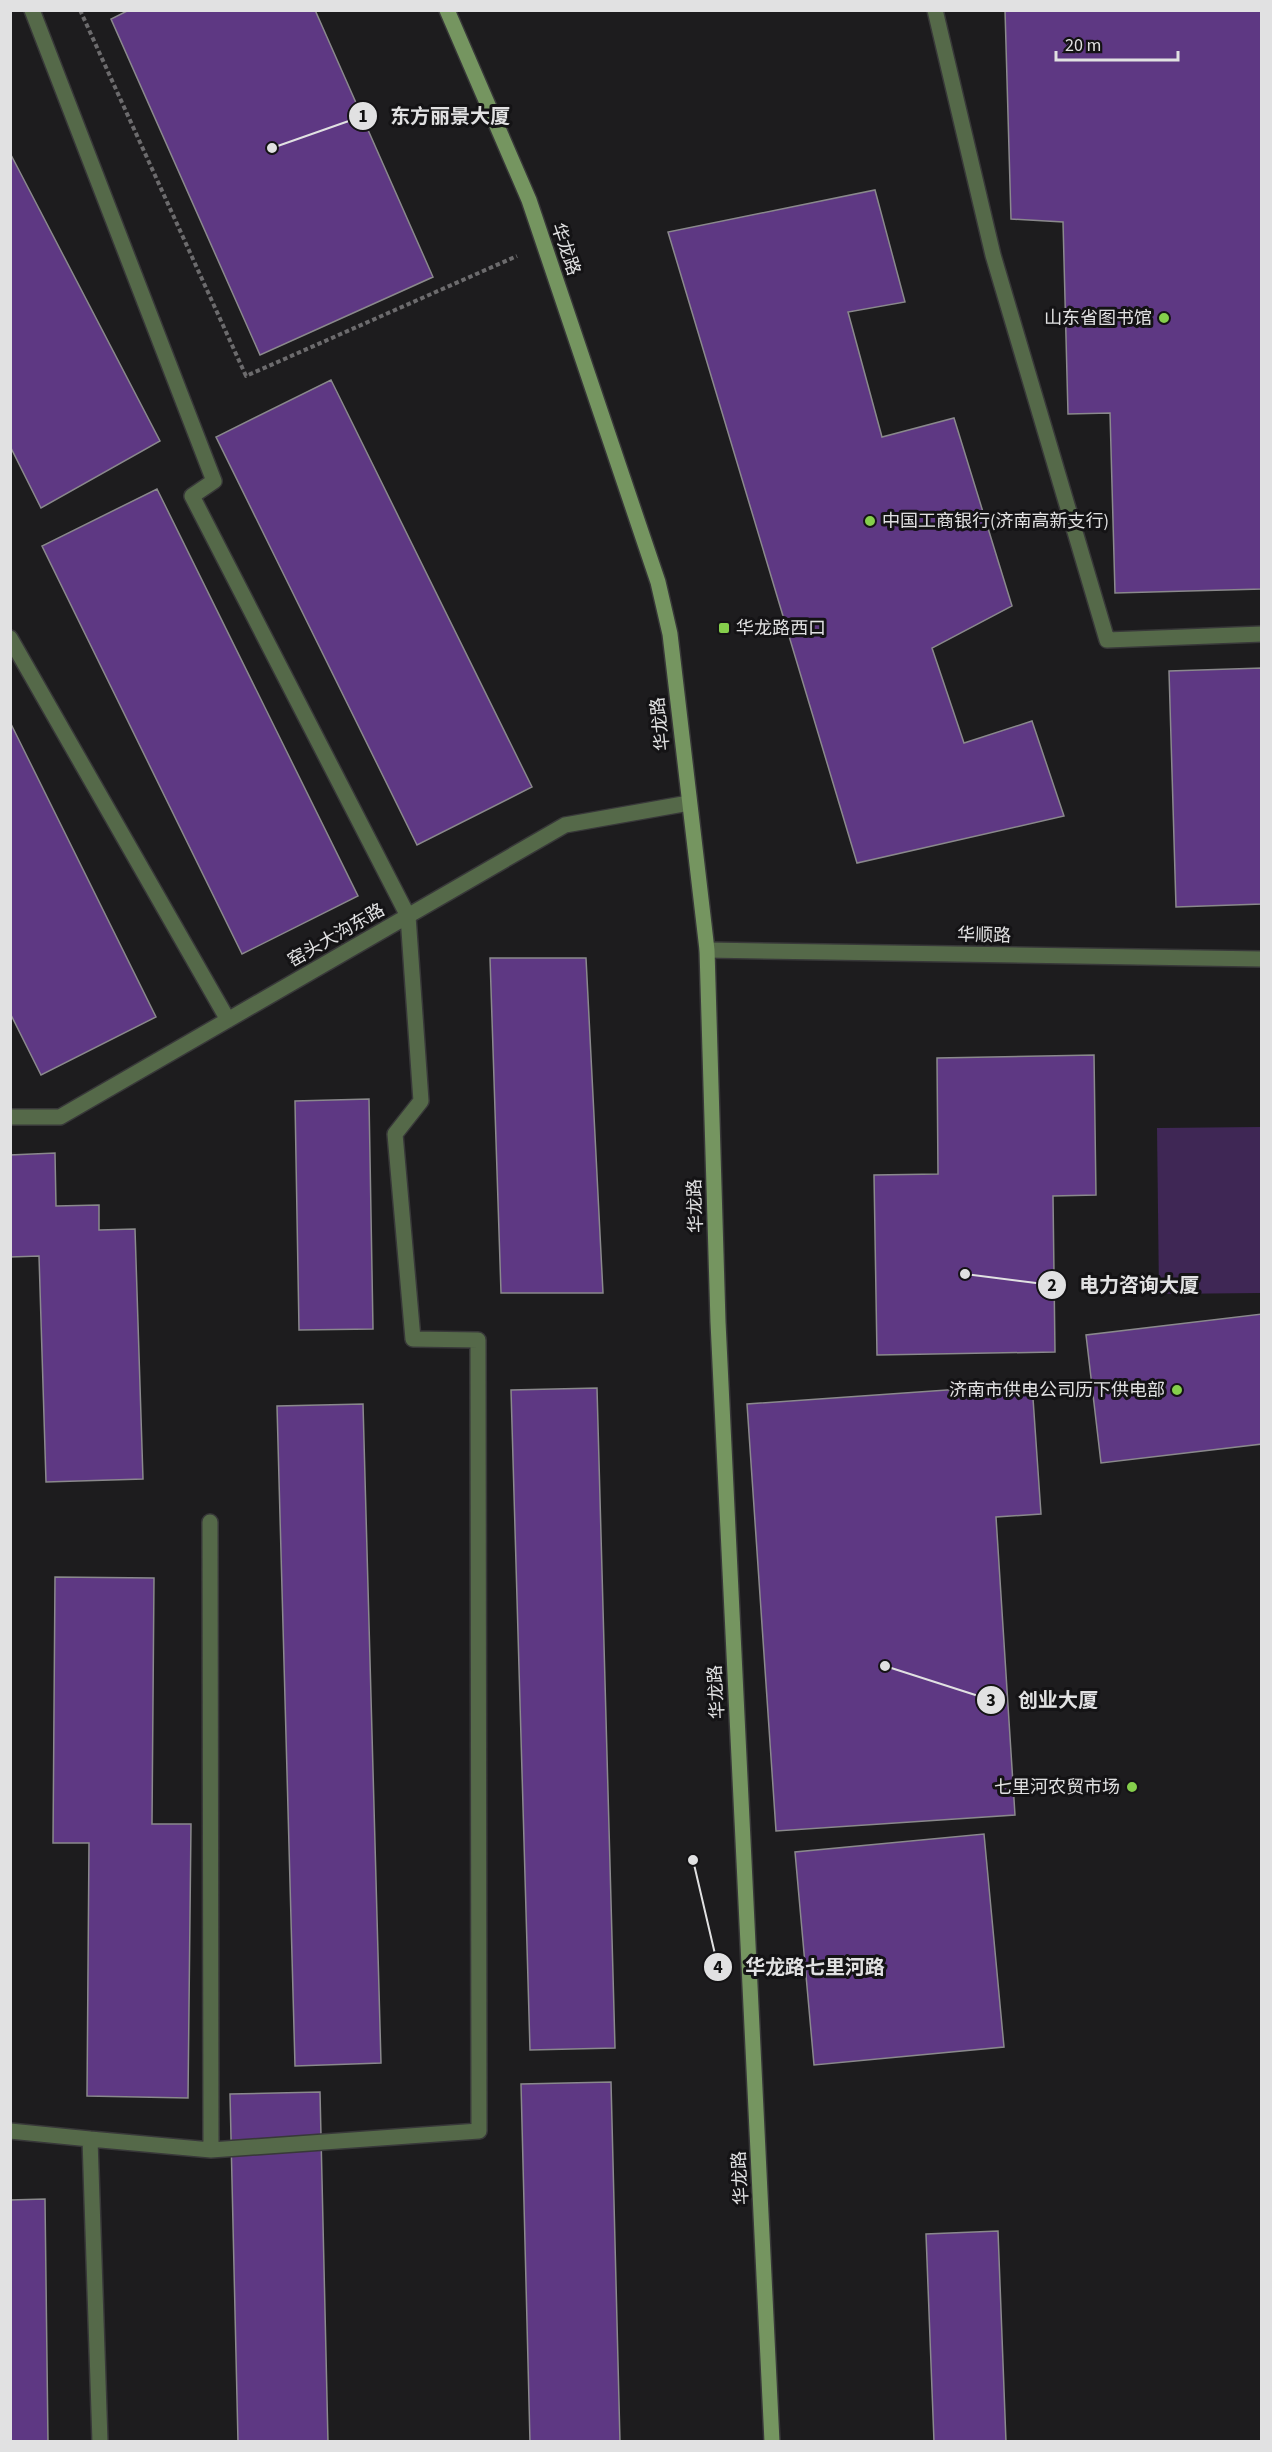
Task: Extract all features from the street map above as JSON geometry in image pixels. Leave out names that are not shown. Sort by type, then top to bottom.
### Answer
[{"type":"main road","name":"华龙路","points":[[447,10],[529,200],[658,582],[670,634],[707,950],[718,1322],[772,2442]]},
{"type":"street","points":[[10,2132],[211,2150],[479,2131],[477,1340],[413,1339],[395,1134],[421,1101],[408,916],[192,496],[214,481],[32,10]]},
{"type":"street","points":[[935,10],[993,255],[1107,640],[1262,634]]},
{"type":"street","points":[[10,638],[228,1020]]},
{"type":"street","name":"窑头大沟东路","points":[[10,1117],[60,1117],[566,825],[688,803]]},
{"type":"street","name":"华顺路","points":[[707,950],[1262,959]]},
{"type":"street","points":[[210,1522],[211,2150]]},
{"type":"street","points":[[90,2139],[100,2442]]},
{"type":"path","points":[[80,10],[246,376],[544,244]]},
{"type":"shaded area","points":[[1261,1127],[1261,1293],[1159,1294],[1157,1128]]},
{"type":"building","points":[[129,10],[315,10],[433,277],[260,355],[111,19]]},
{"type":"building","name":"山东省图书馆","points":[[1005,10],[1262,10],[1262,589],[1115,593],[1110,413],[1068,414],[1063,222],[1011,219]]},
{"type":"building","points":[[10,153],[160,441],[41,508],[10,446]]},
{"type":"building","name":"中国工商银行(济南高新支行)","points":[[875,190],[905,302],[848,312],[882,437],[954,418],[1012,606],[932,648],[964,743],[1032,721],[1064,816],[857,863],[668,232]]},
{"type":"building","points":[[331,380],[532,787],[417,845],[216,437]]},
{"type":"building","points":[[157,489],[358,896],[242,954],[42,546]]},
{"type":"building","points":[[1262,668],[1262,904],[1176,907],[1169,671]]},
{"type":"building","points":[[10,722],[156,1017],[41,1075],[10,1013]]},
{"type":"building","points":[[490,958],[586,958],[603,1293],[501,1293]]},
{"type":"building","points":[[1094,1055],[1096,1195],[1053,1196],[1055,1352],[877,1355],[874,1175],[938,1174],[937,1058]]},
{"type":"building","points":[[369,1099],[373,1329],[299,1330],[295,1101]]},
{"type":"building","points":[[55,1153],[56,1206],[99,1205],[99,1230],[135,1229],[143,1479],[46,1482],[39,1256],[10,1257],[10,1155]]},
{"type":"building","name":"济南市供电公司历下供电部","points":[[1262,1314],[1262,1444],[1101,1463],[1086,1335]]},
{"type":"building","points":[[1032,1384],[1041,1514],[996,1517],[1015,1815],[776,1831],[747,1404]]},
{"type":"building","points":[[597,1388],[615,2048],[530,2050],[511,1390]]},
{"type":"building","points":[[363,1404],[381,2063],[295,2066],[277,1406]]},
{"type":"building","points":[[55,1577],[154,1578],[152,1824],[191,1824],[188,2098],[87,2096],[89,1843],[53,1843]]},
{"type":"building","points":[[984,1834],[1004,2047],[814,2065],[795,1852]]},
{"type":"building","points":[[611,2082],[620,2442],[530,2442],[521,2084]]},
{"type":"building","points":[[320,2092],[328,2442],[238,2442],[230,2094]]},
{"type":"building","points":[[45,2199],[48,2442],[10,2442],[10,2200]]},
{"type":"building","points":[[998,2231],[1006,2442],[934,2442],[926,2234]]},
{"type":"place","name":"东方丽景大厦","points":[[272,148]]},
{"type":"place","name":"山东省图书馆","points":[[1164,318]]},
{"type":"place","name":"中国工商银行(济南高新支行)","points":[[870,521]]},
{"type":"place","name":"华龙路西口","points":[[724,628]]},
{"type":"place","name":"电力咨询大厦","points":[[965,1274]]},
{"type":"place","name":"济南市供电公司历下供电部","points":[[1177,1390]]},
{"type":"place","name":"创业大厦","points":[[885,1666]]},
{"type":"place","name":"七里河农贸市场","points":[[1132,1787]]},
{"type":"place","name":"华龙路七里河路","points":[[693,1860]]}]
